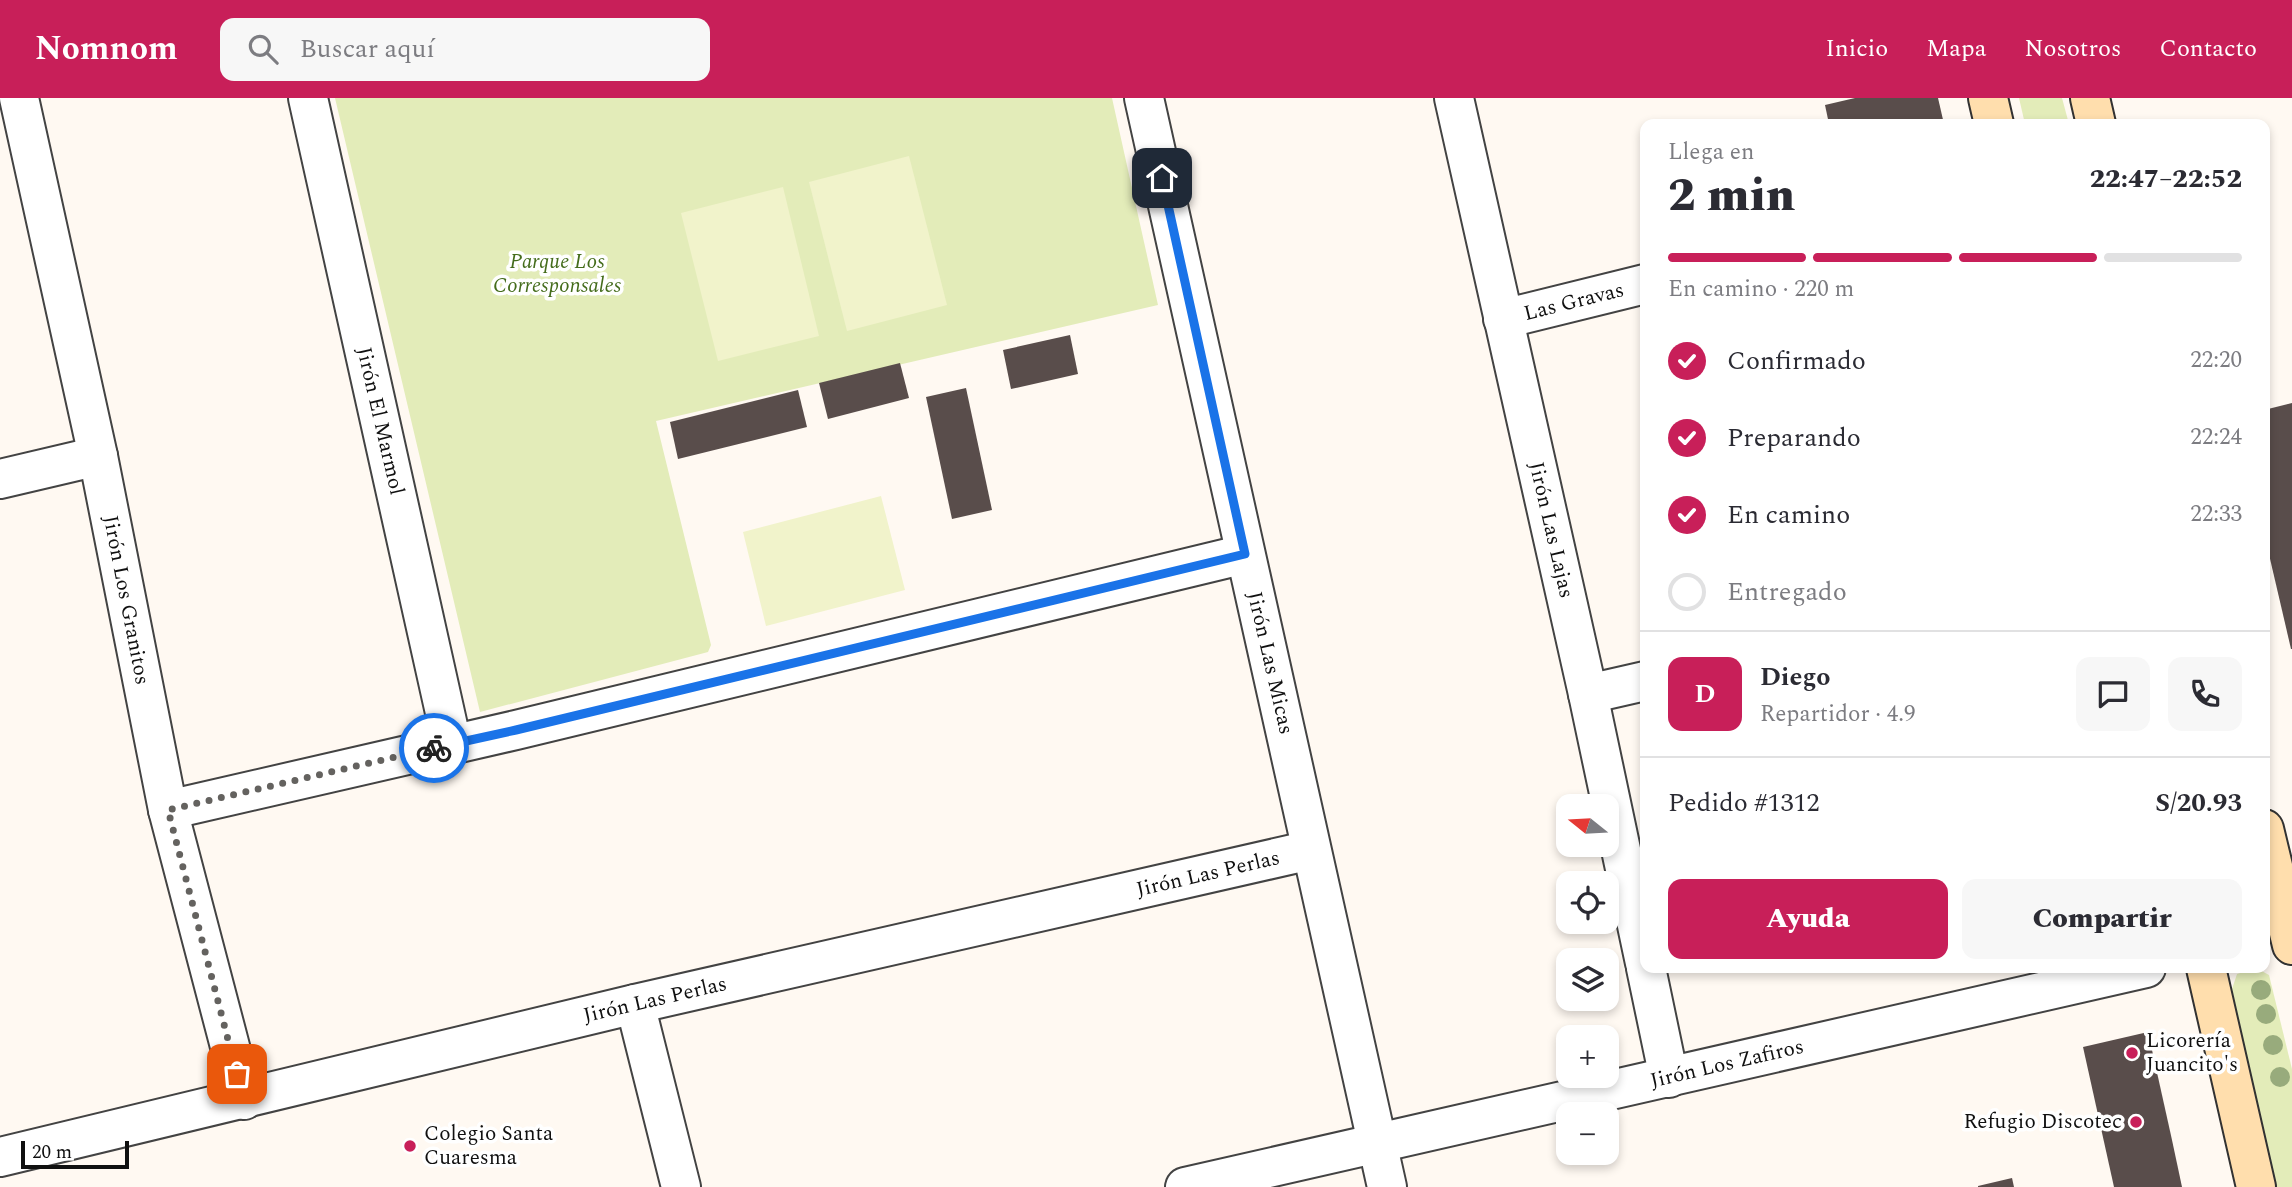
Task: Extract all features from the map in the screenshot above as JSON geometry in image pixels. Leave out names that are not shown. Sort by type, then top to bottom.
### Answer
[{"type":"main road","points":[[1988,98],[1993,119]]},
{"type":"main road","points":[[2090,98],[2095,119]]},
{"type":"main road","points":[[2270,866],[2282,940]]},
{"type":"main road","points":[[2207,973],[2256,1187]]},
{"type":"street","name":"Jirón Los Granitos","points":[[19,98],[98,456],[168,810],[244,1100]]},
{"type":"street","name":"Jirón El Marmol","points":[[308,98],[452,744]]},
{"type":"street","name":"Jirón Las Micas","points":[[1144,98],[1387,1187]]},
{"type":"street","name":"Jirón Las Lajas","points":[[1454,98],[1640,937]]},
{"type":"street","name":"Las Gravas","points":[[1503,319],[1640,285]]},
{"type":"street","points":[[0,479],[98,456]]},
{"type":"street","points":[[168,810],[516,730],[1245,554]]},
{"type":"street","points":[[1588,694],[1640,682]]},
{"type":"street","name":"Jirón Las Perlas","points":[[0,1157],[635,1004],[1311,850]]},
{"type":"street","name":"Jirón Las Lajas","points":[[1648,973],[1670,1078]]},
{"type":"street","name":"Jirón Los Zafiros","points":[[1185,1187],[2124,973]]},
{"type":"street","points":[[635,1004],[681,1187]]},
{"type":"green space","name":"Parque Los Corresponsales","points":[[335,98],[1112,98],[1158,305],[656,421],[711,645],[708,652],[480,712]]},
{"type":"green space","points":[[2019,98],[2062,98],[2068,119],[2024,119]]},
{"type":"green space","points":[[909,156],[947,305],[847,331],[809,182]]},
{"type":"green space","points":[[783,187],[819,336],[718,361],[681,213]]},
{"type":"green space","points":[[881,496],[905,590],[766,626],[743,532]]},
{"type":"green space","points":[[2237,974],[2269,975],[2292,1069],[2292,1187],[2275,1187],[2232,989]]},
{"type":"building","points":[[1855,98],[1938,98],[1943,119],[1828,119],[1825,105]]},
{"type":"building","points":[[1070,335],[1078,374],[1011,389],[1003,350]]},
{"type":"building","points":[[900,363],[909,398],[828,419],[819,383]]},
{"type":"building","points":[[966,388],[992,510],[952,519],[926,397]]},
{"type":"building","points":[[798,390],[807,427],[678,459],[670,422]]},
{"type":"building","points":[[2292,403],[2292,649],[2270,559],[2270,408]]},
{"type":"building","points":[[2148,1032],[2182,1187],[2114,1187],[2083,1047]]},
{"type":"building","points":[[2012,1178],[2014,1187],[1978,1187],[1978,1186]]},
{"type":"way so far","points":[[237,1074],[168,810],[434,748]]},
{"type":"place","name":"Licorería Juancito's","points":[[2132,1053]]},
{"type":"place","name":"Refugio Discotec","points":[[2136,1122]]},
{"type":"place","name":"Colegio Santa Cuaresma","points":[[410,1146]]},
{"type":"route","points":[[434,748],[1245,554],[1162,178]]}]
